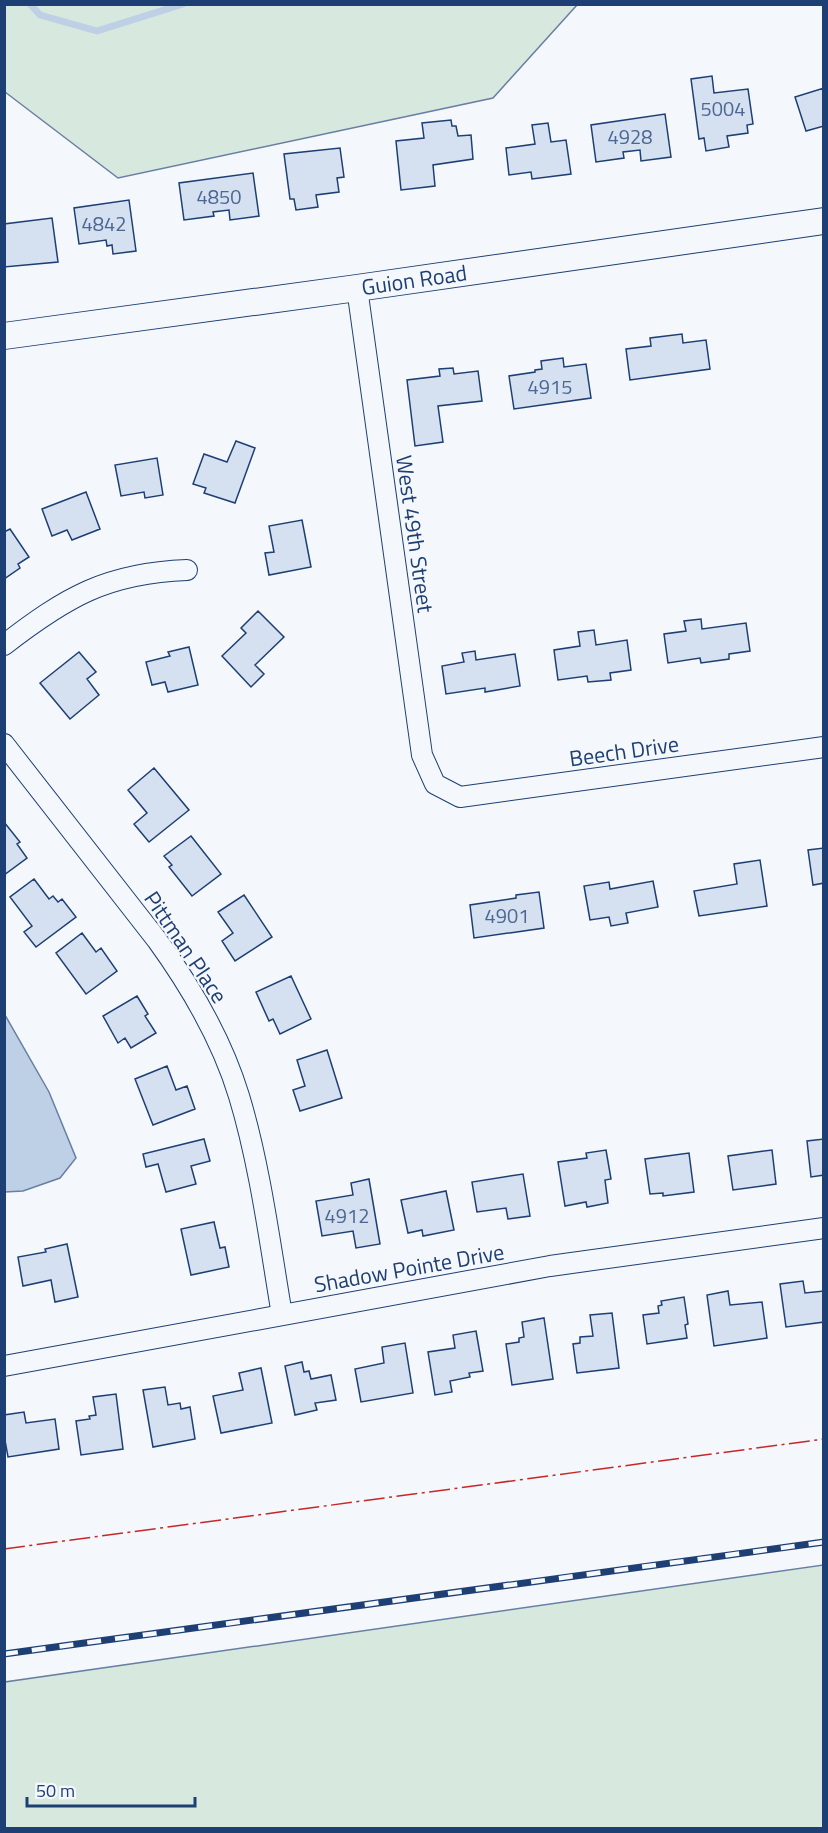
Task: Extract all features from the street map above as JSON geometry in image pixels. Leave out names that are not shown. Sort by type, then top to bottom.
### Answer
[{"type":"street","name":"Guion Road","points":[[4,336],[824,221]]},
{"type":"street","name":"West 49th Street","points":[[357,288],[422,755],[435,784]]},
{"type":"street","points":[[4,645],[56,607],[104,584],[145,574],[188,570]]},
{"type":"street","name":"Pittman Place","points":[[4,744],[157,940],[175,965],[206,1018],[231,1075],[247,1124],[282,1315]]},
{"type":"street","name":"Beech Drive","points":[[435,784],[460,797],[824,747]]},
{"type":"street","name":"Shadow Pointe Drive","points":[[4,1366],[550,1266],[824,1228]]},
{"type":"shaded area","points":[[4,5],[577,5],[493,98],[118,178],[5,92]]},
{"type":"shaded area","points":[[823,1565],[823,1828],[5,1828],[5,1682]]},
{"type":"water","points":[[5,1015],[49,1092],[76,1158],[60,1178],[23,1191],[5,1192]]},
{"type":"building","points":[[712,76],[714,93],[748,89],[753,124],[747,125],[748,133],[727,136],[729,147],[706,151],[704,138],[699,139],[691,79]]},
{"type":"building","points":[[824,88],[824,126],[806,131],[795,97]]},
{"type":"building","points":[[665,114],[671,157],[641,161],[640,150],[623,152],[624,158],[596,162],[591,125]]},
{"type":"building","points":[[451,120],[452,126],[456,126],[458,136],[471,135],[473,159],[433,165],[435,186],[401,190],[396,141],[424,138],[422,123]]},
{"type":"building","points":[[548,123],[551,142],[566,140],[571,174],[532,179],[531,172],[509,175],[506,148],[535,144],[532,125]]},
{"type":"building","points":[[340,148],[344,177],[337,178],[339,192],[316,195],[318,207],[296,210],[294,199],[290,199],[284,154]]},
{"type":"building","points":[[253,173],[259,216],[230,220],[229,210],[213,212],[214,216],[184,220],[179,183]]},
{"type":"building","points":[[129,200],[136,251],[113,254],[112,245],[107,246],[106,240],[79,244],[74,208]]},
{"type":"building","points":[[52,218],[58,262],[4,267],[4,224]]},
{"type":"building","points":[[682,334],[683,343],[706,340],[710,369],[630,380],[626,349],[651,346],[650,338]]},
{"type":"building","points":[[563,358],[564,367],[586,364],[591,398],[514,409],[509,376],[535,372],[535,370],[542,369],[541,361]]},
{"type":"building","points":[[453,368],[454,374],[478,371],[482,401],[438,406],[443,442],[415,446],[407,380],[440,376],[439,369]]},
{"type":"building","points":[[236,441],[255,448],[235,503],[204,493],[206,488],[193,484],[204,454],[227,462]]},
{"type":"building","points":[[157,458],[163,495],[145,498],[144,492],[121,496],[115,465]]},
{"type":"building","points":[[86,492],[100,529],[72,540],[67,530],[52,536],[42,509]]},
{"type":"building","points":[[302,520],[311,567],[269,575],[265,553],[274,552],[269,526]]},
{"type":"building","points":[[10,529],[29,557],[18,564],[20,568],[4,579],[4,532]]},
{"type":"building","points":[[258,611],[284,637],[255,665],[264,674],[251,687],[222,656],[246,633],[241,628]]},
{"type":"building","points":[[701,619],[702,629],[746,623],[750,651],[729,654],[729,659],[701,663],[700,658],[668,663],[664,634],[686,631],[684,621]]},
{"type":"building","points":[[594,630],[596,645],[627,640],[631,670],[610,673],[611,680],[588,682],[587,676],[558,680],[554,650],[580,646],[578,632]]},
{"type":"building","points":[[189,647],[198,685],[168,692],[165,682],[152,685],[146,662],[170,656],[168,652]]},
{"type":"building","points":[[475,651],[476,660],[515,654],[520,686],[485,692],[485,688],[446,694],[442,666],[464,662],[462,653]]},
{"type":"building","points":[[79,652],[96,672],[87,679],[99,695],[70,719],[40,683]]},
{"type":"building","points":[[154,768],[189,810],[149,842],[134,824],[147,813],[128,790]]},
{"type":"building","points":[[4,822],[20,842],[17,844],[27,858],[4,875]]},
{"type":"building","points":[[191,836],[221,874],[192,896],[169,867],[172,865],[164,856]]},
{"type":"building","points":[[824,848],[824,883],[813,885],[808,850]]},
{"type":"building","points":[[760,860],[767,906],[699,916],[694,891],[737,884],[734,864]]},
{"type":"building","points":[[34,879],[49,899],[53,896],[58,902],[62,899],[76,917],[36,947],[24,932],[32,926],[10,897]]},
{"type":"building","points":[[653,881],[658,907],[626,913],[628,923],[611,926],[609,917],[590,920],[584,886],[609,882],[610,889]]},
{"type":"building","points":[[539,892],[544,928],[474,938],[470,905]]},
{"type":"building","points":[[244,895],[272,937],[235,961],[222,941],[233,933],[218,912]]},
{"type":"building","points":[[82,933],[96,952],[101,948],[117,971],[86,994],[56,953]]},
{"type":"building","points":[[291,976],[311,1019],[280,1034],[273,1019],[269,1021],[256,992]]},
{"type":"building","points":[[137,996],[148,1014],[145,1016],[156,1033],[131,1048],[125,1038],[118,1043],[103,1016]]},
{"type":"building","points":[[327,1050],[342,1098],[300,1111],[293,1090],[305,1086],[297,1060]]},
{"type":"building","points":[[167,1066],[176,1090],[187,1086],[195,1109],[153,1125],[135,1079]]},
{"type":"building","points":[[204,1139],[210,1161],[191,1166],[196,1184],[166,1192],[158,1164],[146,1167],[143,1154]]},
{"type":"building","points":[[824,1139],[824,1175],[811,1177],[807,1141]]},
{"type":"building","points":[[606,1150],[611,1179],[605,1180],[608,1203],[587,1207],[586,1202],[565,1206],[558,1162],[587,1158],[586,1153]]},
{"type":"building","points":[[772,1150],[776,1184],[733,1190],[728,1156]]},
{"type":"building","points":[[689,1153],[694,1192],[663,1196],[663,1193],[650,1194],[645,1159]]},
{"type":"building","points":[[523,1174],[530,1216],[508,1219],[506,1208],[477,1212],[472,1182]]},
{"type":"building","points":[[369,1179],[380,1244],[356,1248],[353,1231],[322,1236],[316,1201],[353,1195],[351,1183]]},
{"type":"building","points":[[446,1191],[454,1230],[423,1236],[422,1230],[408,1233],[401,1200]]},
{"type":"building","points":[[214,1222],[220,1248],[225,1247],[229,1267],[191,1275],[181,1229]]},
{"type":"building","points":[[67,1244],[78,1297],[55,1302],[51,1280],[23,1286],[18,1257],[46,1252],[45,1249]]},
{"type":"building","points":[[803,1281],[805,1293],[824,1291],[824,1322],[786,1327],[780,1284]]},
{"type":"building","points":[[728,1291],[730,1305],[762,1302],[767,1338],[714,1346],[707,1295]]},
{"type":"building","points":[[684,1297],[688,1324],[685,1325],[687,1338],[647,1344],[643,1315],[659,1313],[658,1306],[662,1305],[661,1301]]},
{"type":"building","points":[[612,1313],[619,1368],[577,1373],[573,1344],[580,1343],[580,1337],[593,1336],[590,1315]]},
{"type":"building","points":[[544,1318],[553,1379],[512,1385],[506,1344],[519,1342],[519,1338],[524,1337],[522,1322]]},
{"type":"building","points":[[476,1331],[483,1371],[469,1373],[470,1377],[450,1381],[452,1392],[435,1395],[428,1352],[455,1348],[453,1335]]},
{"type":"building","points":[[405,1343],[413,1393],[361,1402],[355,1369],[384,1363],[382,1347]]},
{"type":"building","points":[[302,1362],[304,1372],[309,1371],[311,1379],[331,1375],[336,1400],[315,1403],[317,1410],[295,1415],[285,1366]]},
{"type":"building","points":[[261,1368],[272,1423],[221,1433],[213,1396],[243,1390],[239,1373]]},
{"type":"building","points":[[165,1387],[168,1405],[180,1403],[181,1409],[190,1407],[195,1439],[153,1447],[143,1390]]},
{"type":"building","points":[[116,1394],[123,1449],[81,1455],[76,1421],[90,1419],[89,1416],[96,1415],[93,1397]]},
{"type":"building","points":[[24,1412],[26,1423],[55,1419],[59,1449],[8,1457],[4,1435],[4,1415]]},
{"type":"waterway","points":[[30,4],[40,15],[97,31],[183,4]]},
{"type":"railway","points":[[4,1654],[824,1542]]},
{"type":"power","points":[[4,1549],[824,1439]]}]
